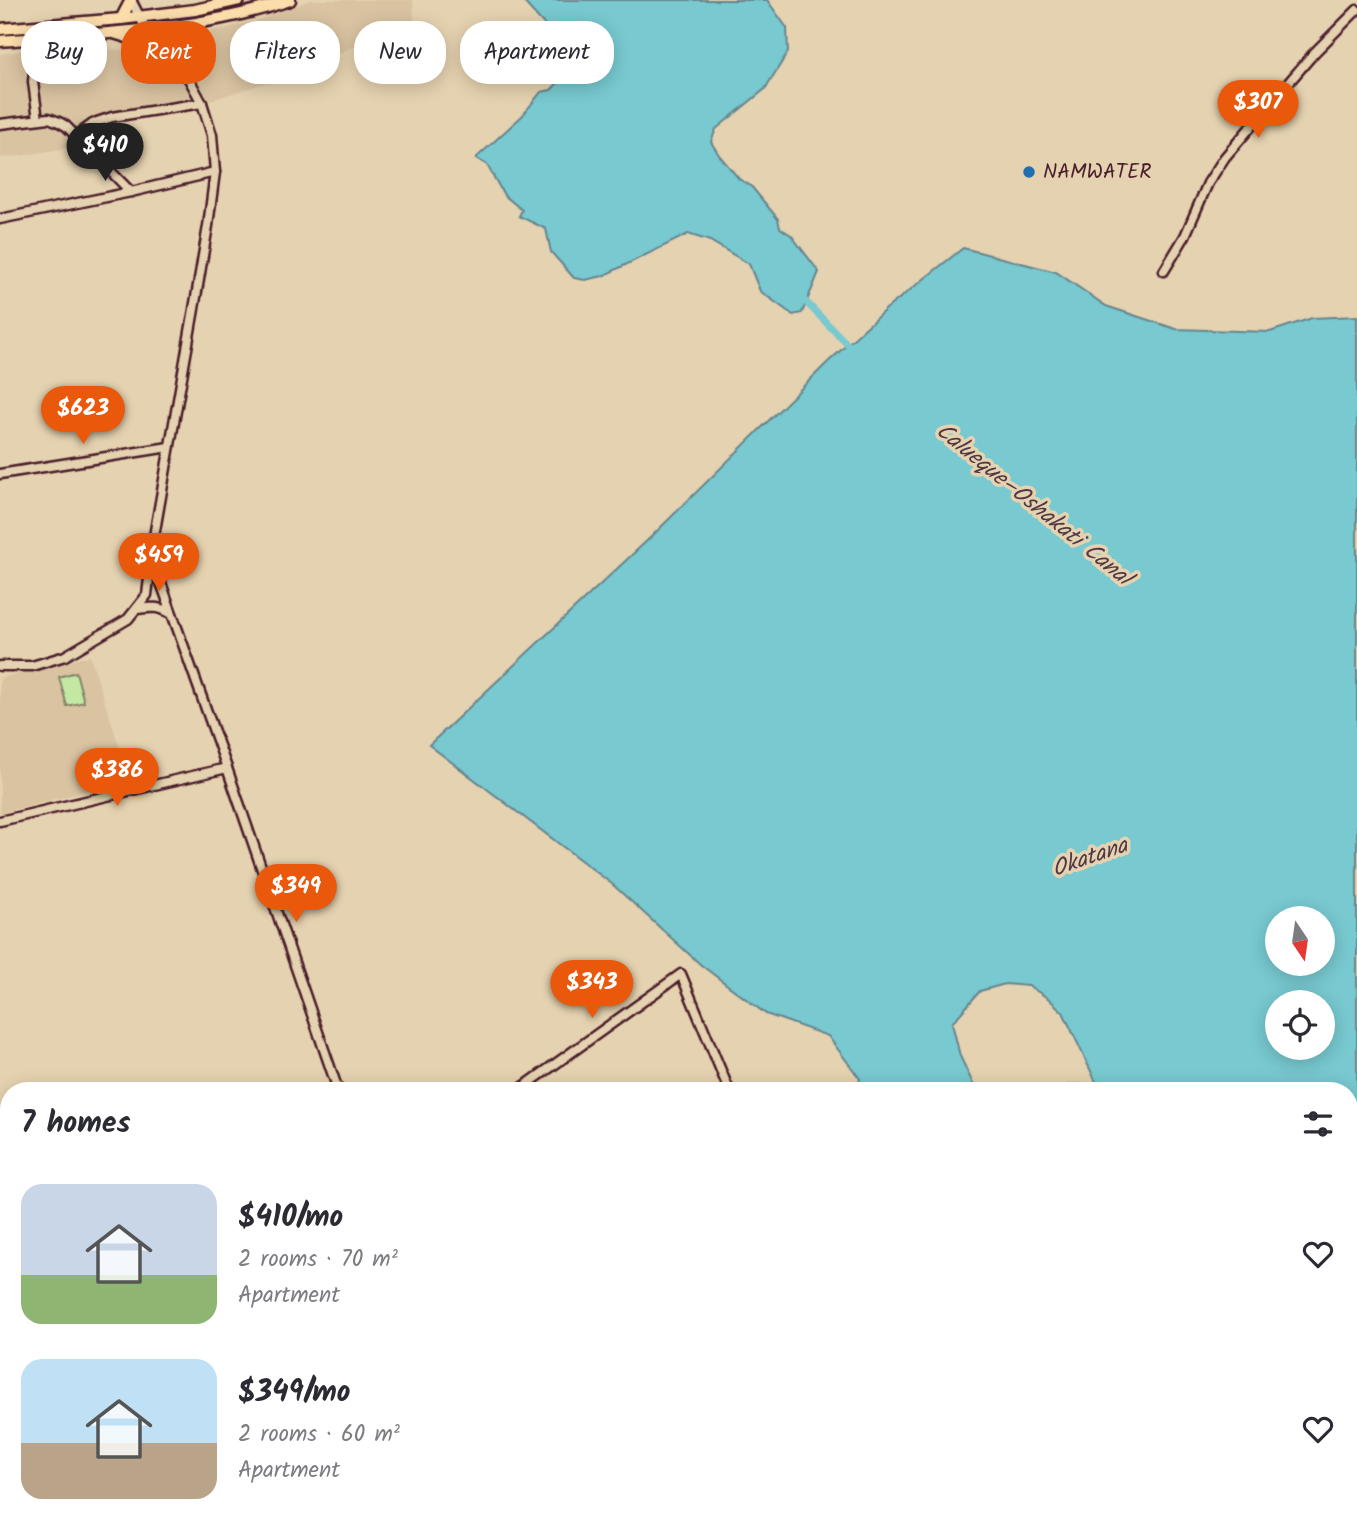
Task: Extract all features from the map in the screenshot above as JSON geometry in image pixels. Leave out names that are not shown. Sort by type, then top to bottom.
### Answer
[{"type":"main road","points":[[121,19],[131,0]]},
{"type":"main road","points":[[0,29],[121,19],[195,10],[239,0]]},
{"type":"main road","points":[[215,21],[290,0]]},
{"type":"main road","points":[[107,32],[121,31]]},
{"type":"main road","points":[[111,32],[121,35]]},
{"type":"main road","points":[[0,41],[21,39]]},
{"type":"street","points":[[131,0],[142,21]]},
{"type":"street","points":[[1164,271],[1185,236],[1208,183],[1225,157],[1314,53],[1357,10]]},
{"type":"street","points":[[33,84],[38,119]]},
{"type":"street","points":[[0,666],[32,666],[65,656],[128,619],[147,595],[153,542],[215,172],[212,135],[202,103],[192,84]]},
{"type":"street","points":[[76,136],[94,123],[112,117],[202,103]]},
{"type":"street","points":[[0,124],[49,118],[59,122],[131,192]]},
{"type":"street","points":[[0,219],[215,172]]},
{"type":"street","points":[[0,474],[170,447]]},
{"type":"street","points":[[152,554],[335,1082]]},
{"type":"street","points":[[137,609],[163,608],[172,614]]},
{"type":"street","points":[[0,821],[227,768]]},
{"type":"street","points":[[530,1082],[681,974],[726,1082]]},
{"type":"shaded area","points":[[311,0],[413,0],[414,21],[354,21],[354,47],[340,52],[340,21],[256,21]]},
{"type":"shaded area","points":[[230,27],[230,84],[261,84],[202,103],[94,123],[85,145],[0,157],[0,54],[21,51],[21,84],[107,84],[107,49],[121,50],[121,84],[216,84],[216,30]]},
{"type":"shaded area","points":[[90,656],[130,780],[0,813],[0,678]]},
{"type":"green space","points":[[76,672],[84,702],[67,706],[59,677]]},
{"type":"water","points":[[522,0],[767,0],[787,28],[788,52],[765,89],[716,129],[711,142],[739,179],[751,186],[778,219],[780,228],[791,235],[819,272],[802,313],[793,315],[760,291],[749,264],[710,241],[688,234],[603,276],[585,280],[574,278],[551,252],[546,229],[519,216],[522,210],[504,195],[487,165],[476,158],[522,116],[541,92],[551,90],[557,84],[614,84],[614,21],[541,21]]},
{"type":"water","name":"Okatana","points":[[963,248],[1056,272],[1106,306],[1176,329],[1270,332],[1312,318],[1357,316],[1357,1082],[1096,1082],[1063,1012],[1029,986],[1005,984],[980,991],[952,1023],[960,1056],[972,1082],[859,1082],[860,1079],[828,1036],[766,1014],[701,965],[612,884],[429,745],[652,536],[828,362],[886,309]]},
{"type":"waterway","name":"Calueque–Oshakati Canal","points":[[806,302],[852,349]]},
{"type":"place","name":"NAMWATER","points":[[1029,172]]}]
